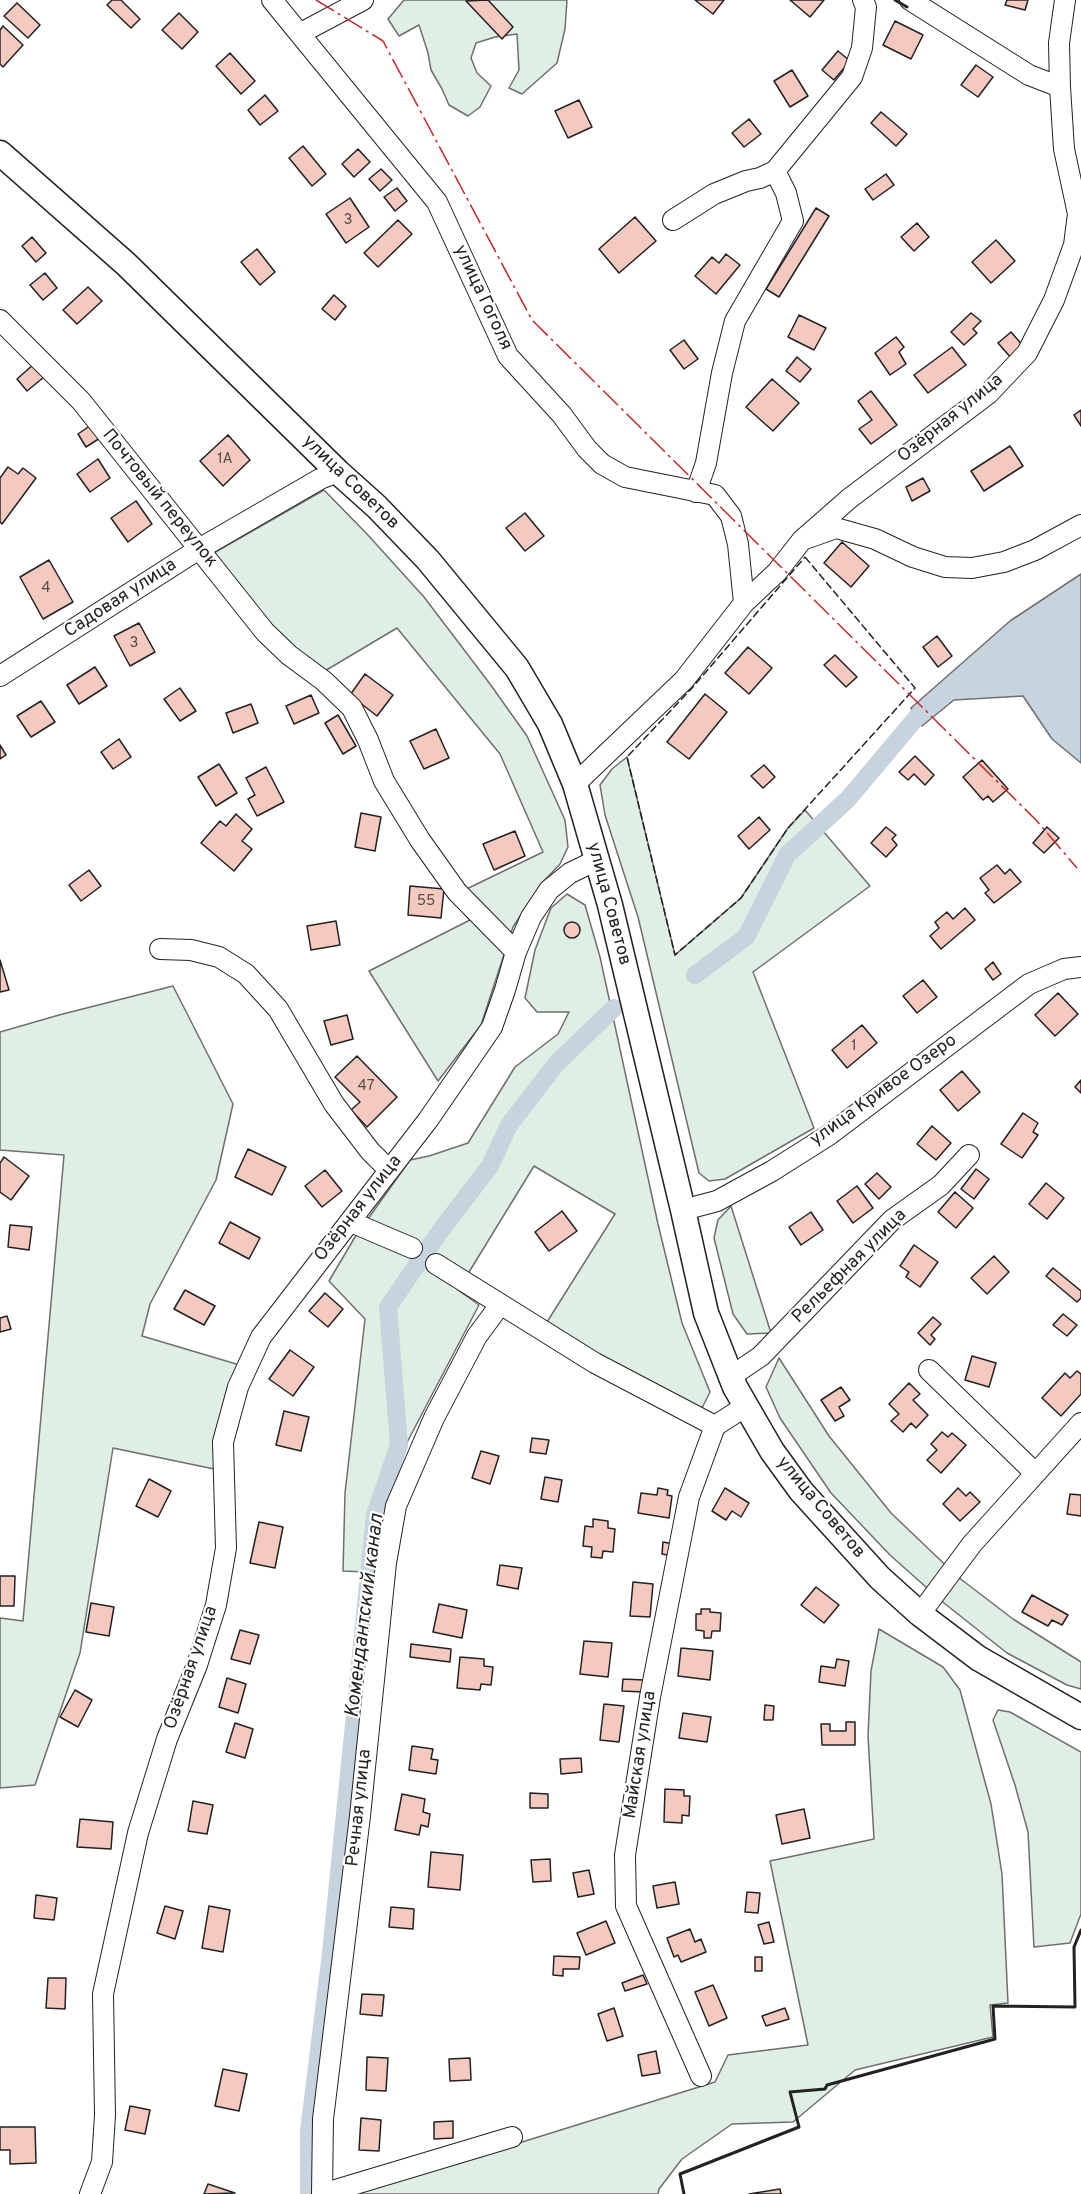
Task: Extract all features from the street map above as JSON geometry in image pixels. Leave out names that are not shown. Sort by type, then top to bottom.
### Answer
[{"type":"main road","name":"улица Советов","points":[[0,153],[126,264],[338,472],[377,507],[428,560],[517,668],[549,724],[575,784],[597,860],[706,1313],[730,1377],[772,1451],[801,1491],[880,1578],[920,1614],[978,1658],[1081,1717]]},
{"type":"street","name":"улица Гоголя","points":[[272,0],[437,202],[508,356],[562,415],[587,449],[602,464],[625,477],[715,495],[731,516],[738,544],[744,603]]},
{"type":"street","points":[[301,33],[363,0]]},
{"type":"street","points":[[673,220],[714,194],[774,171],[852,77],[862,48],[866,7],[863,0]]},
{"type":"street","points":[[910,0],[1029,75],[1060,87]]},
{"type":"street","name":"Озёрная улица","points":[[575,784],[684,680],[744,603],[777,572],[802,540],[850,498],[988,394],[1027,353],[1054,300],[1074,245],[1080,214],[1064,149],[1059,44],[1065,0]]},
{"type":"street","points":[[696,492],[706,463],[722,373],[735,321],[793,221],[786,193],[774,171]]},
{"type":"street","name":"Почтовый переулок","points":[[0,320],[81,401],[265,632],[352,708],[368,740],[384,782],[426,849],[457,892],[516,952]]},
{"type":"street","name":"Садовая улица","points":[[0,676],[199,549],[320,479],[338,472]]},
{"type":"street","points":[[802,540],[836,528],[874,539],[913,557],[945,567],[972,568],[1004,562],[1035,550],[1081,525]]},
{"type":"street","name":"Озёрная улица","points":[[93,2193],[102,2162],[104,2127],[103,1994],[138,1833],[167,1739],[197,1665],[216,1605],[226,1548],[223,1442],[238,1387],[261,1337],[428,1120],[492,1027],[506,990],[516,952],[531,916],[549,890],[570,873],[597,860]]},
{"type":"street","points":[[160,949],[191,950],[219,957],[246,974],[278,1010],[334,1104],[370,1151],[389,1170]]},
{"type":"street","name":"улица Кривое Озеро","points":[[683,1210],[717,1202],[772,1171],[829,1134],[1029,984],[1064,969],[1081,967]]},
{"type":"street","name":"Рельефная улица","points":[[730,1377],[761,1356],[892,1220],[941,1185],[969,1155]]},
{"type":"street","points":[[351,1222],[412,1248]]},
{"type":"street","points":[[436,1264],[595,1363],[715,1426],[746,1406]]},
{"type":"street","name":"Речная улица","points":[[500,1305],[477,1336],[434,1418],[396,1506],[386,1563],[360,1816],[323,2119],[322,2194],[512,2137]]},
{"type":"street","points":[[929,1370],[1035,1473]]},
{"type":"street","points":[[920,1614],[972,1544],[1081,1423]]},
{"type":"street","name":"Майская улица","points":[[700,2076],[626,1906],[625,1855],[650,1697],[690,1497],[715,1426]]},
{"type":"green space","points":[[404,0],[567,0],[565,29],[557,63],[522,94],[509,88],[519,70],[517,34],[476,43],[471,58],[477,73],[491,86],[480,107],[468,116],[449,105],[431,70],[419,25],[399,36],[388,19]]},
{"type":"green space","points":[[324,490],[424,597],[490,684],[527,736],[565,820],[568,847],[560,864],[541,884],[513,927],[481,1025],[438,1081],[369,971],[470,920],[450,897],[543,852],[500,754],[397,628],[308,681],[284,664],[260,640],[198,562]]},
{"type":"green space","points":[[627,757],[675,955],[741,898],[788,828],[805,810],[870,886],[753,972],[814,1128],[725,1179],[709,1181],[699,1173],[638,917],[605,815],[600,785],[612,769]]},
{"type":"green space","points":[[567,894],[585,905],[600,957],[682,1323],[710,1392],[702,1408],[599,1356],[547,1322],[615,1214],[534,1166],[458,1290],[479,1305],[370,1513],[366,1572],[343,1571],[345,1493],[365,1319],[329,1281],[355,1237],[410,1160],[468,1143],[515,1067],[558,1034],[569,1012],[537,1012],[525,998],[535,950],[551,908]]},
{"type":"green space","points":[[173,986],[233,1104],[216,1180],[150,1304],[142,1336],[243,1366],[219,1470],[113,1448],[80,1653],[35,1785],[0,1788],[0,1618],[23,1621],[64,1155],[0,1150],[0,1032]]},
{"type":"green space","points":[[731,1206],[771,1333],[747,1334],[733,1314],[714,1238],[718,1220]]},
{"type":"green space","points":[[779,1358],[829,1436],[891,1513],[958,1577],[1013,1619],[1081,1662],[1081,1689],[1067,1685],[1007,1653],[944,1603],[890,1555],[831,1493],[780,1418],[766,1387]]},
{"type":"green space","points":[[879,1629],[943,1667],[960,1690],[991,1804],[1002,1874],[1008,2003],[990,2005],[993,2037],[855,2070],[793,2122],[732,2124],[682,2159],[659,2189],[658,2194],[355,2194],[715,2082],[728,2055],[808,2045],[770,1861],[874,1839],[868,1736],[871,1671]]},
{"type":"green space","points":[[998,1710],[1010,1712],[1081,1752],[1081,1914],[1070,1943],[1034,1947],[1028,1832],[993,1720]]},
{"type":"shaded area","points":[[1081,574],[1081,763],[1052,739],[1023,696],[954,700],[922,726],[911,708],[1010,621]]},
{"type":"building","points":[[112,0],[121,0],[140,19],[131,28],[107,5]]},
{"type":"building","points":[[488,0],[513,27],[502,39],[466,1]]},
{"type":"building","points":[[695,0],[724,0],[713,14]]},
{"type":"building","points":[[790,0],[824,0],[810,17]]},
{"type":"building","points":[[1007,0],[1028,0],[1025,10],[1005,5]]},
{"type":"building","points":[[17,3],[40,25],[28,38],[4,16]]},
{"type":"building","points":[[179,13],[198,32],[182,49],[162,30]]},
{"type":"building","points":[[895,21],[923,35],[911,59],[883,45]]},
{"type":"building","points":[[3,26],[23,45],[3,67],[0,64],[0,30]]},
{"type":"building","points":[[838,51],[850,61],[834,80],[822,70]]},
{"type":"building","points":[[230,53],[255,81],[241,94],[216,66]]},
{"type":"building","points":[[976,65],[993,77],[978,97],[961,85]]},
{"type":"building","points":[[792,70],[808,96],[790,107],[774,81]]},
{"type":"building","points":[[265,95],[278,111],[260,125],[248,110]]},
{"type":"building","points":[[579,100],[592,127],[568,138],[555,111]]},
{"type":"building","points":[[881,112],[907,134],[896,146],[871,123]]},
{"type":"building","points":[[749,119],[761,134],[744,147],[732,133]]},
{"type":"building","points":[[303,146],[326,174],[312,186],[289,158]]},
{"type":"building","points":[[358,149],[370,162],[354,177],[342,164]]},
{"type":"building","points":[[381,169],[392,180],[380,191],[369,179]]},
{"type":"building","points":[[886,174],[894,185],[873,200],[865,189]]},
{"type":"building","points":[[397,188],[407,201],[395,211],[384,197]]},
{"type":"building","points":[[350,198],[369,227],[346,243],[326,214]]},
{"type":"building","points":[[816,208],[829,216],[779,297],[766,289]]},
{"type":"building","points":[[635,217],[656,241],[619,273],[599,249]]},
{"type":"building","points":[[398,220],[412,234],[378,267],[364,253]]},
{"type":"building","points":[[917,223],[929,237],[914,251],[901,237]]},
{"type":"building","points":[[32,237],[46,253],[36,262],[22,246]]},
{"type":"building","points":[[996,240],[1015,261],[991,283],[972,262]]},
{"type":"building","points":[[257,249],[275,272],[260,285],[241,262]]},
{"type":"building","points":[[726,254],[740,265],[716,294],[695,276],[712,257],[719,263]]},
{"type":"building","points":[[45,273],[57,288],[43,300],[30,285]]},
{"type":"building","points":[[88,287],[102,301],[77,324],[63,310]]},
{"type":"building","points":[[334,295],[346,306],[335,320],[322,309]]},
{"type":"building","points":[[971,313],[981,321],[973,329],[977,333],[964,345],[951,332]]},
{"type":"building","points":[[799,315],[826,328],[814,350],[788,337]]},
{"type":"building","points":[[1011,332],[1025,348],[1012,359],[998,343]]},
{"type":"building","points":[[896,337],[904,347],[899,352],[906,364],[890,375],[875,353]]},
{"type":"building","points":[[684,340],[698,359],[684,369],[670,350]]},
{"type":"building","points":[[952,347],[966,365],[928,393],[914,375]]},
{"type":"building","points":[[797,357],[811,369],[800,382],[786,371]]},
{"type":"building","points":[[34,364],[44,377],[27,391],[17,379]]},
{"type":"building","points":[[772,379],[799,403],[773,431],[746,407]]},
{"type":"building","points":[[871,391],[897,425],[871,444],[859,429],[872,420],[858,401]]},
{"type":"building","points":[[1081,410],[1081,426],[1074,415]]},
{"type":"building","points":[[91,425],[100,438],[86,447],[78,434]]},
{"type":"building","points":[[228,435],[250,460],[223,486],[200,461]]},
{"type":"building","points":[[1010,446],[1023,466],[984,491],[971,471]]},
{"type":"building","points":[[98,459],[110,478],[90,492],[77,474]]},
{"type":"building","points":[[8,467],[18,474],[23,468],[36,478],[2,524],[0,522],[0,478]]},
{"type":"building","points":[[923,478],[930,491],[912,501],[906,487]]},
{"type":"building","points":[[136,501],[152,524],[128,542],[111,518]]},
{"type":"building","points":[[525,513],[544,536],[525,551],[506,528]]},
{"type":"building","points":[[842,542],[869,566],[851,587],[824,563]]},
{"type":"building","points":[[49,560],[73,602],[43,619],[20,577]]},
{"type":"building","points":[[139,623],[155,652],[130,666],[114,636]]},
{"type":"building","points":[[937,636],[952,656],[938,667],[923,647]]},
{"type":"building","points":[[748,647],[772,668],[749,694],[725,673]]},
{"type":"building","points":[[835,655],[857,677],[846,687],[824,665]]},
{"type":"building","points":[[95,667],[107,686],[79,704],[67,685]]},
{"type":"building","points":[[365,674],[393,695],[377,716],[350,695]]},
{"type":"building","points":[[180,688],[196,711],[180,721],[164,699]]},
{"type":"building","points":[[705,694],[727,712],[689,759],[667,742]]},
{"type":"building","points":[[311,695],[319,713],[294,724],[286,706]]},
{"type":"building","points":[[41,701],[55,722],[31,737],[17,716]]},
{"type":"building","points":[[251,704],[258,723],[233,733],[226,713]]},
{"type":"building","points":[[338,715],[356,746],[343,754],[325,723]]},
{"type":"building","points":[[436,729],[449,758],[424,769],[410,741]]},
{"type":"building","points":[[119,739],[131,757],[113,769],[101,752]]},
{"type":"building","points":[[0,745],[6,755],[0,759]]},
{"type":"building","points":[[915,756],[934,775],[925,785],[914,774],[908,780],[899,772]]},
{"type":"building","points":[[982,760],[1008,789],[993,802],[988,796],[983,800],[963,777]]},
{"type":"building","points":[[219,764],[237,793],[216,806],[198,777]]},
{"type":"building","points":[[764,765],[775,777],[763,788],[751,776]]},
{"type":"building","points":[[266,767],[284,802],[257,816],[248,799],[255,795],[246,778]]},
{"type":"building","points":[[361,813],[381,817],[375,851],[355,847]]},
{"type":"building","points":[[236,814],[252,829],[242,841],[252,849],[234,871],[201,843],[220,821],[226,826]]},
{"type":"building","points":[[759,817],[770,830],[749,849],[738,836]]},
{"type":"building","points":[[886,827],[896,835],[892,839],[897,845],[886,857],[871,843]]},
{"type":"building","points":[[1047,827],[1059,838],[1044,853],[1033,843]]},
{"type":"building","points":[[515,831],[525,856],[494,870],[483,844]]},
{"type":"building","points":[[997,865],[1005,874],[1010,869],[1021,882],[994,903],[985,893],[989,890],[980,878]]},
{"type":"building","points":[[89,870],[101,886],[81,901],[69,885]]},
{"type":"building","points":[[410,886],[444,889],[441,918],[408,915]]},
{"type":"building","points":[[965,908],[975,920],[941,949],[930,936],[939,928],[935,922],[947,912],[953,919]]},
{"type":"building","points":[[336,921],[340,945],[311,950],[307,926]]},
{"type":"building","points":[[569,922],[575,922],[580,930],[578,936],[569,938],[564,933],[564,927]]},
{"type":"building","points":[[0,960],[9,990],[0,992]]},
{"type":"building","points":[[993,962],[1001,974],[993,980],[985,969]]},
{"type":"building","points":[[923,980],[937,997],[917,1013],[903,996]]},
{"type":"building","points":[[1058,993],[1078,1014],[1055,1036],[1035,1015]]},
{"type":"building","points":[[347,1015],[353,1039],[331,1045],[324,1021]]},
{"type":"building","points":[[862,1025],[877,1043],[847,1068],[832,1050]]},
{"type":"building","points":[[357,1056],[397,1097],[367,1127],[351,1110],[360,1102],[335,1077]]},
{"type":"building","points":[[962,1071],[980,1092],[958,1111],[940,1090]]},
{"type":"building","points":[[1081,1080],[1081,1093],[1075,1087]]},
{"type":"building","points":[[1023,1113],[1038,1123],[1033,1132],[1038,1135],[1022,1158],[1001,1144]]},
{"type":"building","points":[[932,1126],[951,1143],[936,1160],[917,1144]]},
{"type":"building","points":[[248,1149],[286,1167],[272,1195],[235,1177]]},
{"type":"building","points":[[4,1157],[29,1176],[11,1200],[0,1192],[0,1163]]},
{"type":"building","points":[[976,1169],[989,1179],[974,1199],[961,1189]]},
{"type":"building","points":[[325,1170],[342,1191],[322,1207],[305,1186]]},
{"type":"building","points":[[877,1173],[891,1187],[879,1199],[865,1184]]},
{"type":"building","points":[[1046,1183],[1064,1198],[1047,1219],[1029,1204]]},
{"type":"building","points":[[857,1186],[873,1208],[853,1223],[837,1201]]},
{"type":"building","points":[[955,1192],[973,1208],[956,1228],[938,1212]]},
{"type":"building","points":[[562,1211],[577,1231],[549,1251],[535,1232]]},
{"type":"building","points":[[811,1212],[823,1230],[801,1245],[789,1227]]},
{"type":"building","points":[[230,1222],[260,1238],[249,1259],[219,1243]]},
{"type":"building","points":[[10,1225],[32,1227],[29,1250],[8,1247]]},
{"type":"building","points":[[914,1245],[938,1262],[920,1287],[906,1277],[909,1272],[900,1266]]},
{"type":"building","points":[[994,1256],[1009,1272],[987,1294],[971,1278]]},
{"type":"building","points":[[1053,1268],[1081,1291],[1081,1298],[1077,1302],[1046,1276]]},
{"type":"building","points":[[185,1290],[215,1306],[204,1325],[174,1309]]},
{"type":"building","points":[[325,1293],[343,1309],[328,1327],[309,1311]]},
{"type":"building","points":[[1063,1314],[1077,1325],[1067,1336],[1053,1325]]},
{"type":"building","points":[[7,1316],[11,1329],[0,1332],[0,1318]]},
{"type":"building","points":[[933,1317],[941,1324],[931,1335],[935,1339],[930,1345],[918,1333]]},
{"type":"building","points":[[290,1350],[314,1367],[293,1396],[269,1379]]},
{"type":"building","points":[[972,1356],[996,1363],[989,1387],[965,1380]]},
{"type":"building","points":[[1077,1371],[1081,1374],[1081,1394],[1061,1416],[1042,1398],[1065,1373],[1070,1378]]},
{"type":"building","points":[[909,1383],[920,1394],[913,1400],[928,1415],[916,1428],[911,1423],[903,1432],[891,1421],[899,1414],[889,1404]]},
{"type":"building","points":[[841,1387],[850,1400],[839,1407],[844,1416],[835,1421],[821,1400]]},
{"type":"building","points":[[284,1411],[309,1417],[301,1451],[276,1445]]},
{"type":"building","points":[[942,1432],[948,1437],[952,1433],[966,1445],[941,1473],[927,1460],[937,1450],[931,1444]]},
{"type":"building","points":[[532,1438],[549,1440],[546,1454],[530,1452]]},
{"type":"building","points":[[481,1451],[499,1456],[490,1484],[472,1478]]},
{"type":"building","points":[[545,1477],[562,1480],[558,1502],[541,1499]]},
{"type":"building","points":[[149,1479],[171,1491],[158,1517],[136,1506]]},
{"type":"building","points":[[658,1488],[668,1490],[667,1495],[672,1496],[669,1518],[638,1513],[641,1493],[657,1495]]},
{"type":"building","points":[[725,1488],[749,1503],[741,1517],[732,1511],[726,1520],[712,1511]]},
{"type":"building","points":[[958,1488],[966,1496],[970,1492],[980,1502],[960,1521],[943,1504]]},
{"type":"building","points":[[1070,1494],[1081,1495],[1081,1516],[1067,1514]]},
{"type":"building","points":[[593,1519],[608,1521],[608,1528],[615,1529],[613,1552],[603,1551],[602,1558],[591,1557],[592,1547],[583,1546],[585,1526],[593,1527]]},
{"type":"building","points":[[259,1522],[283,1527],[275,1568],[250,1563]]},
{"type":"building","points":[[663,1542],[674,1544],[673,1556],[662,1554]]},
{"type":"building","points":[[500,1565],[522,1568],[518,1589],[497,1585]]},
{"type":"building","points":[[0,1576],[15,1576],[14,1606],[0,1606]]},
{"type":"building","points":[[633,1582],[653,1584],[650,1617],[630,1616]]},
{"type":"building","points":[[816,1587],[839,1605],[824,1623],[801,1605]]},
{"type":"building","points":[[1032,1595],[1068,1615],[1062,1625],[1052,1620],[1048,1626],[1022,1612]]},
{"type":"building","points":[[91,1603],[114,1607],[109,1636],[86,1632]]},
{"type":"building","points":[[439,1604],[467,1610],[462,1638],[433,1632]]},
{"type":"building","points":[[701,1609],[721,1613],[720,1631],[712,1631],[711,1638],[704,1638],[704,1631],[696,1630],[696,1614],[701,1614]]},
{"type":"building","points":[[240,1630],[259,1635],[250,1664],[231,1659]]},
{"type":"building","points":[[584,1641],[612,1643],[608,1677],[580,1674]]},
{"type":"building","points":[[411,1644],[451,1649],[450,1662],[410,1657]]},
{"type":"building","points":[[681,1648],[713,1651],[710,1680],[678,1676]]},
{"type":"building","points":[[460,1657],[484,1659],[484,1666],[493,1667],[491,1685],[481,1684],[480,1690],[457,1688]]},
{"type":"building","points":[[837,1659],[849,1661],[845,1686],[819,1682],[821,1666],[835,1668]]},
{"type":"building","points":[[227,1678],[246,1684],[238,1713],[219,1707]]},
{"type":"building","points":[[623,1679],[644,1680],[644,1692],[622,1691]]},
{"type":"building","points":[[75,1690],[92,1700],[78,1727],[60,1717]]},
{"type":"building","points":[[604,1704],[624,1706],[619,1742],[600,1740]]},
{"type":"building","points":[[765,1705],[774,1706],[773,1720],[764,1720]]},
{"type":"building","points":[[683,1713],[711,1717],[707,1742],[679,1738]]},
{"type":"building","points":[[846,1722],[855,1722],[855,1745],[822,1745],[821,1724],[830,1724],[830,1731],[846,1731]]},
{"type":"building","points":[[235,1723],[253,1729],[245,1758],[226,1752]]},
{"type":"building","points":[[412,1746],[433,1749],[431,1759],[438,1760],[436,1774],[409,1770]]},
{"type":"building","points":[[581,1758],[582,1772],[561,1774],[560,1759]]},
{"type":"building","points":[[665,1789],[684,1790],[684,1796],[690,1796],[689,1816],[682,1815],[682,1823],[664,1822]]},
{"type":"building","points":[[530,1793],[548,1794],[548,1808],[530,1808]]},
{"type":"building","points":[[402,1794],[425,1799],[423,1812],[430,1814],[428,1827],[421,1825],[419,1835],[395,1830]]},
{"type":"building","points":[[193,1801],[213,1805],[207,1834],[188,1831]]},
{"type":"building","points":[[804,1809],[810,1838],[782,1844],[776,1815]]},
{"type":"building","points":[[80,1819],[113,1822],[111,1849],[77,1847]]},
{"type":"building","points":[[431,1852],[463,1855],[460,1890],[428,1887]]},
{"type":"building","points":[[550,1859],[551,1881],[533,1882],[531,1860]]},
{"type":"building","points":[[589,1870],[594,1894],[578,1897],[573,1873]]},
{"type":"building","points":[[675,1882],[679,1904],[657,1908],[653,1886]]},
{"type":"building","points":[[747,1892],[760,1893],[758,1913],[745,1912]]},
{"type":"building","points":[[36,1895],[57,1898],[54,1920],[34,1918]]},
{"type":"building","points":[[165,1906],[183,1911],[175,1939],[157,1933]]},
{"type":"building","points":[[209,1906],[230,1910],[223,1952],[202,1948]]},
{"type":"building","points":[[391,1907],[414,1909],[413,1929],[389,1927]]},
{"type":"building","points":[[606,1921],[615,1943],[586,1955],[577,1933]]},
{"type":"building","points":[[769,1922],[774,1942],[764,1944],[758,1925]]},
{"type":"building","points":[[690,1929],[695,1942],[701,1939],[706,1952],[681,1962],[678,1955],[674,1957],[667,1938]]},
{"type":"building","points":[[554,1956],[580,1957],[579,1969],[563,1969],[563,1976],[553,1975]]},
{"type":"building","points":[[755,1957],[762,1957],[762,1971],[755,1971]]},
{"type":"building","points":[[643,1975],[647,1984],[625,1991],[622,1983]]},
{"type":"building","points":[[48,1978],[66,1978],[65,2009],[46,2008]]},
{"type":"building","points":[[713,1985],[727,2018],[709,2026],[695,1992]]},
{"type":"building","points":[[362,1994],[384,1995],[382,2016],[360,2014]]},
{"type":"building","points":[[614,2008],[623,2036],[607,2041],[598,2014]]},
{"type":"building","points":[[785,2008],[789,2019],[766,2026],[762,2016]]},
{"type":"building","points":[[656,2051],[660,2073],[642,2076],[638,2055]]},
{"type":"building","points":[[367,2057],[388,2058],[386,2091],[366,2090]]},
{"type":"building","points":[[470,2058],[471,2080],[450,2081],[449,2059]]},
{"type":"building","points":[[223,2069],[247,2074],[239,2111],[215,2106]]},
{"type":"building","points":[[130,2106],[150,2110],[145,2134],[125,2130]]},
{"type":"building","points":[[361,2118],[381,2120],[379,2151],[359,2150]]},
{"type":"building","points":[[453,2121],[453,2138],[434,2139],[434,2122]]},
{"type":"building","points":[[0,2127],[35,2127],[36,2163],[10,2164],[10,2150],[0,2150]]},
{"type":"building","points":[[208,2184],[235,2193],[204,2194]]},
{"type":"building","points":[[780,2189],[781,2194],[749,2194]]},
{"type":"waterway","name":"Комендантский канал","points":[[695,975],[746,937],[787,855],[848,799],[917,717]]},
{"type":"waterway","name":"Комендантский канал","points":[[309,2194],[309,2131],[331,1953],[375,1515],[399,1445],[388,1307],[441,1230],[490,1166],[509,1125],[556,1064],[614,1008]]},
{"type":"fence","points":[[805,557],[915,688],[788,828],[741,898],[675,955],[627,757],[692,688],[805,557]]},
{"type":"wall","points":[[895,0],[907,7]]},
{"type":"wall","points":[[684,2194],[680,2174],[799,2127],[790,2092],[825,2089],[827,2085],[995,2039],[993,2006],[1075,2007],[1074,1947],[1081,1930]]},
{"type":"power","points":[[316,0],[383,41],[532,320],[1036,820],[1077,868]]}]
